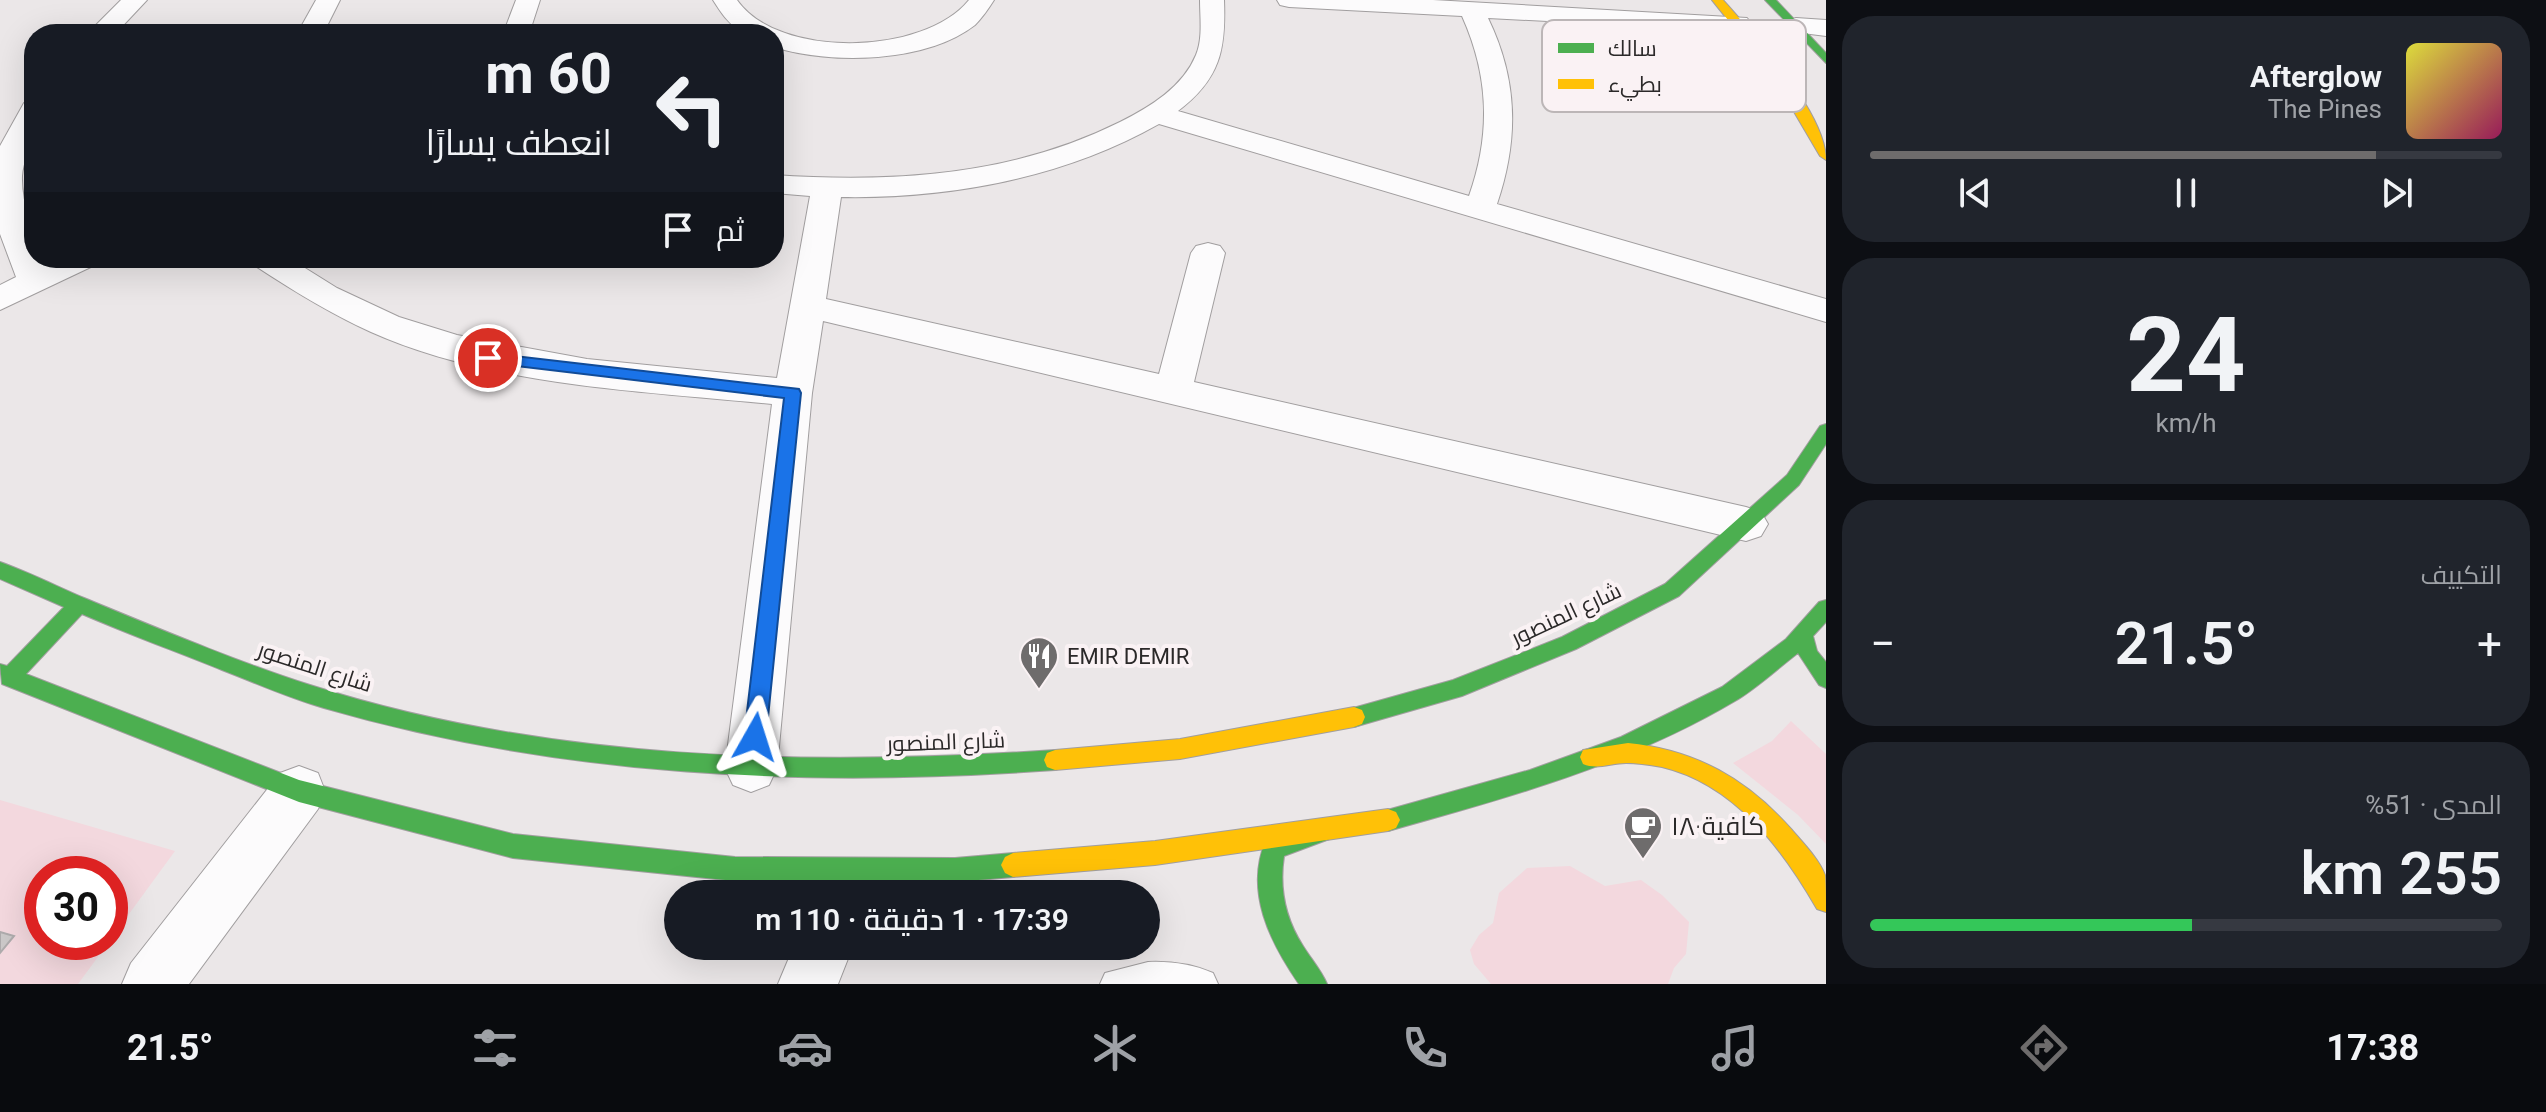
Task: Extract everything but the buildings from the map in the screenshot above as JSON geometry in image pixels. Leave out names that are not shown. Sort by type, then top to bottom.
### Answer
[{"type":"street","points":[[110,24],[135,0]]},
{"type":"street","points":[[315,24],[328,0]]},
{"type":"street","points":[[520,24],[528,0]]},
{"type":"street","points":[[725,0],[737,18],[747,24]]},
{"type":"street","points":[[784,40],[844,49],[905,45],[955,28],[973,15],[982,0]]},
{"type":"street","points":[[784,185],[827,189],[925,186],[1007,173],[1076,151],[1157,114],[1189,88],[1211,51],[1212,0]]},
{"type":"street","points":[[1289,0],[1681,20]]},
{"type":"street","points":[[1717,0],[1735,20]]},
{"type":"street","points":[[1770,0],[1790,20]]},
{"type":"street","points":[[1471,9],[1491,52],[1500,100],[1498,152],[1480,208]]},
{"type":"street","points":[[1806,27],[1826,28]]},
{"type":"street","points":[[1806,37],[1826,60]]},
{"type":"street","points":[[1805,112],[1826,156]]},
{"type":"street","points":[[1157,114],[1826,311]]},
{"type":"street","points":[[24,130],[10,159],[5,188],[8,216],[24,255]]},
{"type":"street","points":[[751,768],[793,393],[827,189]]},
{"type":"street","points":[[1173,392],[1208,253]]},
{"type":"street","points":[[30,268],[35,281]]},
{"type":"street","points":[[0,299],[62,268]]},
{"type":"street","points":[[282,268],[341,305],[403,332],[488,358],[793,393]]},
{"type":"street","points":[[808,306],[1746,524]]},
{"type":"street","name":"شارع المنصور","points":[[0,570],[77,606],[324,699],[523,745],[635,759],[751,768],[981,766],[1180,749],[1342,720],[1455,689],[1569,643],[1672,590],[1793,480],[1826,430]]},
{"type":"street","points":[[77,606],[4,675],[299,791],[513,846],[834,880]]},
{"type":"street","points":[[870,880],[1155,853],[1375,823],[1530,781],[1628,744],[1729,694],[1803,635],[1826,608]]},
{"type":"street","points":[[1803,635],[1808,654],[1826,679]]},
{"type":"street","points":[[1591,757],[1615,751],[1655,756],[1699,769],[1739,793],[1778,828],[1811,868],[1826,900]]},
{"type":"street","points":[[152,984],[299,791]]},
{"type":"street","points":[[1314,984],[1273,919],[1266,876],[1274,848],[1324,830]]},
{"type":"street","points":[[808,984],[818,960]]},
{"type":"lane","points":[[1116,984],[1137,977],[1183,978],[1202,984]]},
{"type":"shaded area","points":[[1791,721],[1826,754],[1826,844],[1798,815],[1733,763],[1772,741]]},
{"type":"shaded area","points":[[0,800],[175,851],[128,915],[128,856],[24,856],[24,960],[96,960],[78,984],[0,984]]},
{"type":"shaded area","points":[[1570,866],[1605,886],[1641,880],[1662,895],[1689,922],[1686,954],[1674,968],[1668,984],[1491,984],[1474,964],[1470,950],[1479,935],[1493,923],[1499,893],[1527,868]]},
{"type":"traffic: fast","points":[[1770,0],[1789,20]]},
{"type":"traffic: fast","points":[[1806,39],[1826,60]]},
{"type":"traffic: fast","points":[[1354,717],[1455,689],[1569,643],[1672,590],[1793,480],[1826,430]]},
{"type":"traffic: fast","points":[[0,570],[108,616],[312,695],[414,722],[504,740],[595,754],[779,768],[871,769],[1055,760]]},
{"type":"traffic: fast","points":[[9,678],[77,606]]},
{"type":"traffic: fast","points":[[1388,820],[1530,781],[1628,744],[1729,694],[1793,645],[1826,608]]},
{"type":"traffic: fast","points":[[1803,635],[1808,654],[1826,679]]},
{"type":"traffic: fast","points":[[0,673],[299,791],[513,846],[735,869],[955,870],[1013,865]]},
{"type":"traffic: fast","points":[[1314,984],[1292,952],[1276,920],[1270,869],[1274,848],[1324,830]]},
{"type":"traffic: slow","points":[[1717,0],[1735,20]]},
{"type":"traffic: slow","points":[[1803,112],[1826,156]]},
{"type":"traffic: slow","points":[[1055,760],[1180,749],[1354,717]]},
{"type":"traffic: slow","points":[[1591,757],[1628,753],[1661,757],[1691,766],[1720,781],[1770,822],[1791,846],[1826,900]]},
{"type":"traffic: slow","points":[[1013,865],[1155,853],[1388,820]]},
{"type":"place","name":"EMIR DEMIR","points":[[1039,690]]},
{"type":"place","name":"كافية١٨٠","points":[[1643,860]]},
{"type":"route","points":[[488,358],[577,371],[793,393],[755,737]]}]
